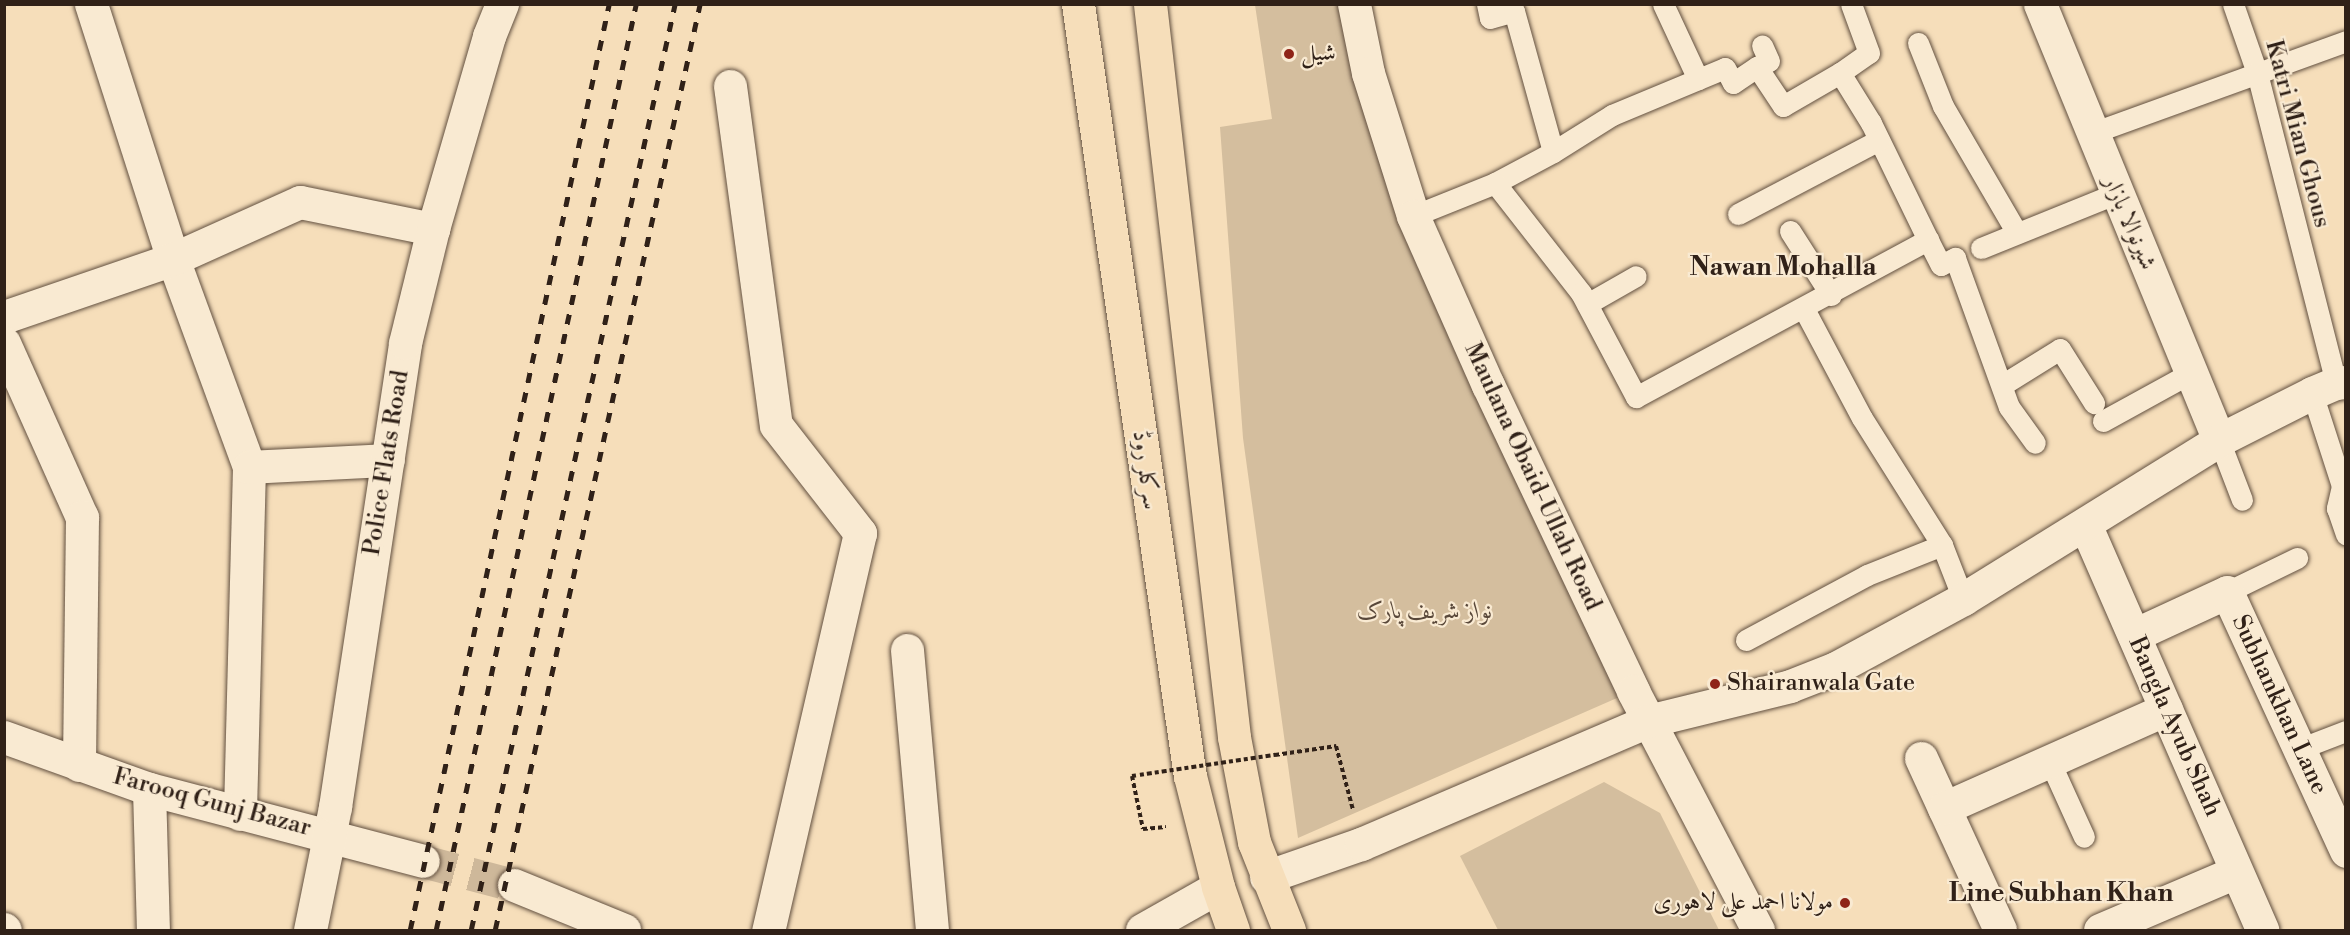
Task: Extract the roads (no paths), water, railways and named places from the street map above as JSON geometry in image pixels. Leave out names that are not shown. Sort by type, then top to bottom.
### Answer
[{"type":"main road","name":"سرکلر روڈ","points":[[1078,4],[1190,776],[1218,887],[1233,930]]},
{"type":"main road","points":[[1150,4],[1234,737],[1244,800],[1266,877],[1289,930]]},
{"type":"street","points":[[90,4],[173,259],[249,467],[240,814]]},
{"type":"street","name":"Police Flats Road","points":[[310,930],[329,835],[405,343],[434,229],[489,36],[502,4]]},
{"type":"street","name":"Maulana Obaid-Ullah Road","points":[[1354,4],[1368,73],[1413,216],[1488,385],[1648,722],[1758,930]]},
{"type":"street","name":"شیرنوالا بازار","points":[[2040,4],[2219,440]]},
{"type":"street","points":[[730,86],[776,424],[860,533],[768,930]]},
{"type":"street","points":[[4,317],[173,259],[300,202],[434,229]]},
{"type":"street","points":[[4,343],[82,517],[79,765]]},
{"type":"street","points":[[1266,877],[1361,843],[1648,722],[1790,686],[1836,668],[1963,599],[2219,440],[2331,386]]},
{"type":"street","points":[[249,467],[388,460]]},
{"type":"street","name":"Bangla Ayub Shah","points":[[2085,524],[2262,930]]},
{"type":"street","points":[[2134,635],[2227,592]]},
{"type":"street","name":"Subhankhan Lane","points":[[2227,592],[2346,851]]},
{"type":"street","points":[[908,650],[932,930]]},
{"type":"street","points":[[1944,808],[2166,709]]},
{"type":"street","name":"Farooq Gunj Bazar","points":[[4,737],[150,789],[423,861]]},
{"type":"street","points":[[1921,758],[2000,930]]},
{"type":"street","points":[[150,789],[153,930]]},
{"type":"street","points":[[2100,930],[2236,872]]},
{"type":"street","points":[[514,885],[624,930]]},
{"type":"street","points":[[1142,930],[1218,887]]},
{"type":"lane","points":[[1487,4],[1490,18],[1514,11],[1553,153]]},
{"type":"lane","points":[[1664,4],[1698,80]]},
{"type":"lane","points":[[1757,67],[1783,106],[1840,73],[1869,53],[1851,4]]},
{"type":"lane","name":"Katri Mian Ghous","points":[[2233,4],[2257,73],[2331,386],[2342,486],[2337,508],[2346,534]]},
{"type":"lane","points":[[2092,133],[2346,41]]},
{"type":"lane","points":[[1918,43],[1943,106],[2017,233]]},
{"type":"lane","points":[[1413,216],[1495,183],[1553,153],[1612,116],[1725,68],[1733,83],[1769,61],[1762,45]]},
{"type":"lane","points":[[1840,73],[1879,140],[1941,266],[1955,258],[2009,407],[2035,443]]},
{"type":"lane","points":[[1738,214],[1879,140]]},
{"type":"lane","points":[[1495,183],[1587,304],[1636,397],[1831,295],[1928,240]]},
{"type":"lane","points":[[1981,248],[2117,193]]},
{"type":"lane","points":[[1790,231],[1831,295]]},
{"type":"lane","points":[[1587,304],[1636,276]]},
{"type":"lane","points":[[1804,309],[1863,418],[1942,545],[1963,599]]},
{"type":"lane","points":[[2002,385],[2061,349],[2099,412],[2192,372]]},
{"type":"lane","points":[[2219,440],[2242,500]]},
{"type":"lane","points":[[1746,640],[1867,575],[1942,545]]},
{"type":"lane","points":[[2227,592],[2297,558]]},
{"type":"lane","points":[[2299,749],[2346,731]]},
{"type":"lane","points":[[2050,762],[2084,837]]},
{"type":"tunnel","points":[[423,861],[514,885]]},
{"type":"railway","points":[[410,930],[609,4]]},
{"type":"railway","points":[[436,930],[636,4]]},
{"type":"railway","points":[[471,930],[675,4]]},
{"type":"railway","points":[[495,930],[700,4]]},
{"type":"place","name":"شیل","points":[[1289,54]]},
{"type":"place","name":"Shairanwala Gate","points":[[1715,684]]},
{"type":"place","name":"مولانا احمد علی لاہوری","points":[[1845,903]]},
{"type":"district","name":"Nawan Mohalla","points":[[1783,268]]},
{"type":"district","name":"Line Subhan Khan","points":[[2061,894]]},
{"type":"park label","name":"نواز شریف پارک","points":[[1425,612]]}]
